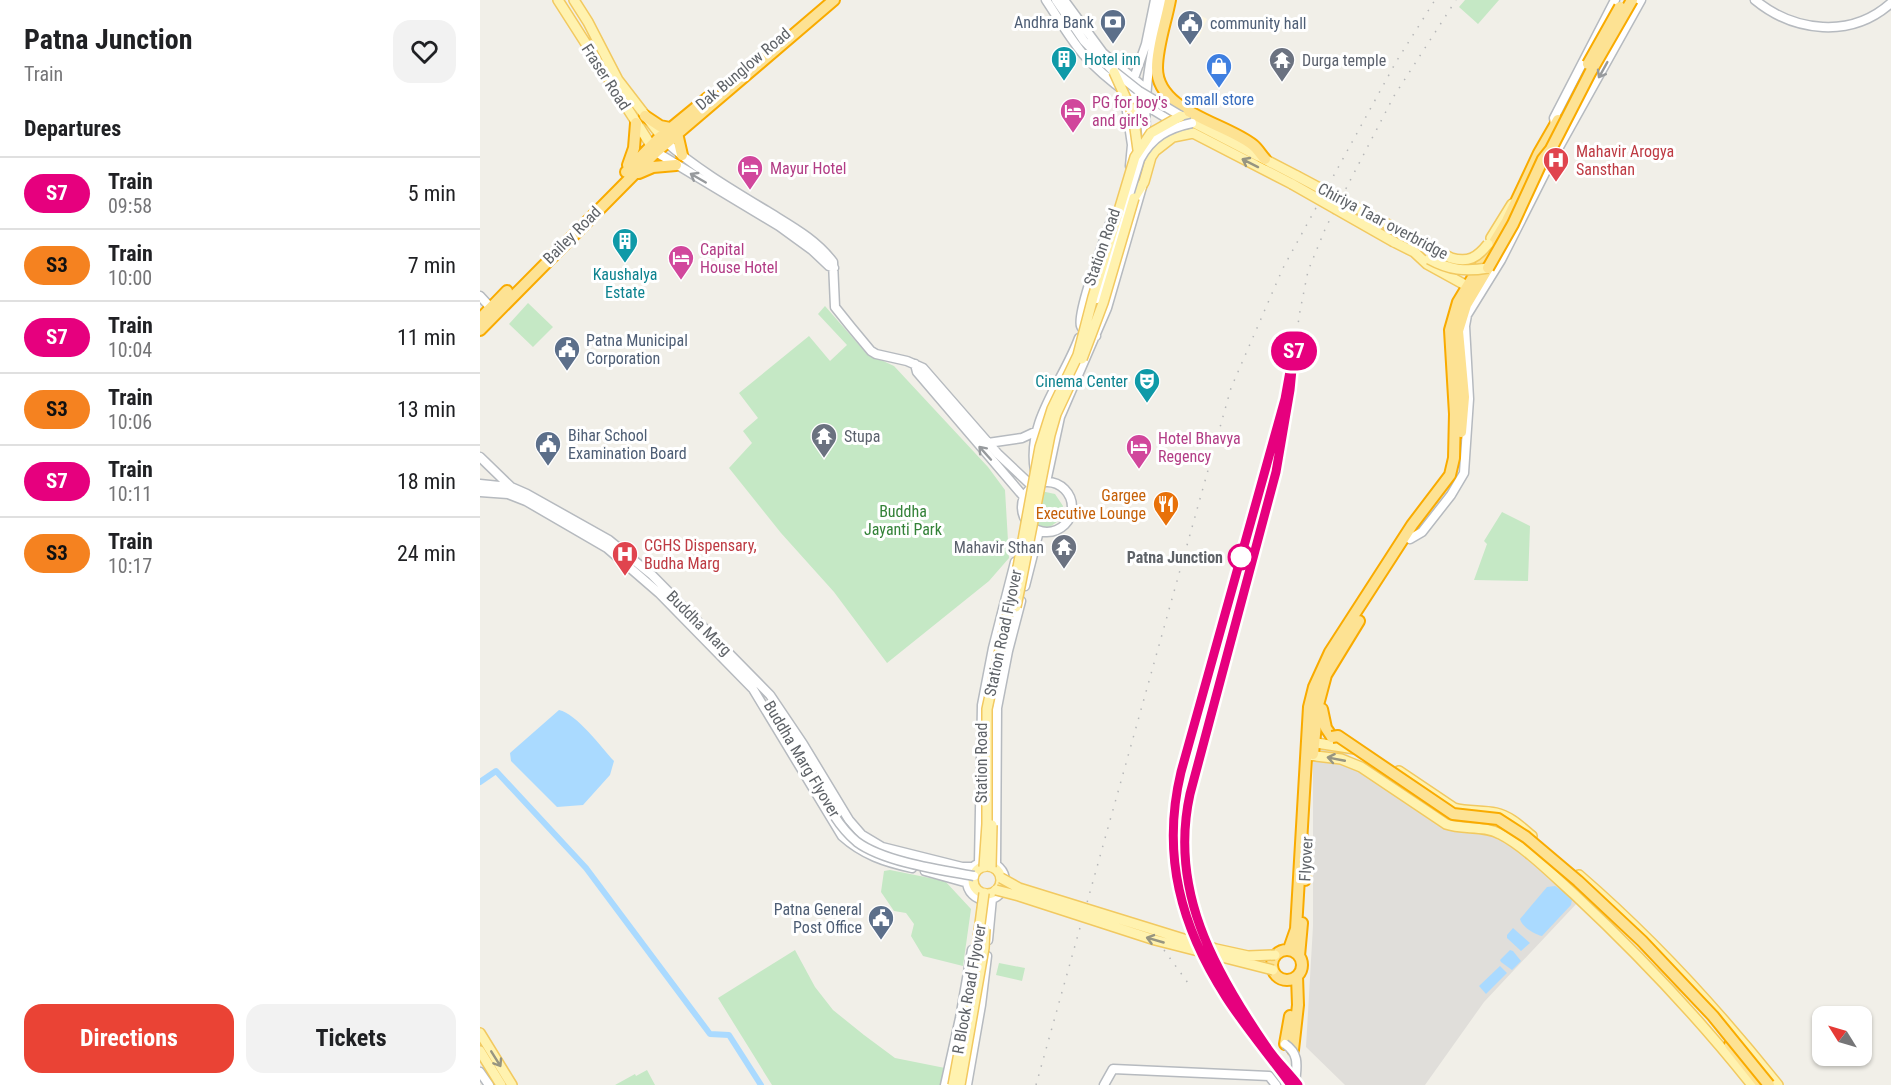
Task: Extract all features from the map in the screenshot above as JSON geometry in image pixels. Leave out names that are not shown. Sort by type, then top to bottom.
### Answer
[{"type":"highway","name":"Dak Bunglow Road","points":[[663,140],[825,0]]},
{"type":"highway","points":[[674,131],[834,0]]},
{"type":"highway","points":[[1170,0],[1157,71],[1166,93],[1176,103],[1253,145],[1265,159]]},
{"type":"highway","name":"Chiriya Taar overbridge","points":[[1521,193],[1539,153],[1624,0]]},
{"type":"highway","points":[[1310,759],[1310,707],[1317,692],[1408,542],[1446,490],[1457,469],[1464,397],[1458,331],[1466,305],[1513,224],[1543,159],[1551,149],[1590,73],[1632,0]]},
{"type":"highway","points":[[627,176],[640,119],[674,131]]},
{"type":"highway","points":[[627,176],[679,160],[674,131]]},
{"type":"highway","name":"Bailey Road","points":[[480,330],[663,140]]},
{"type":"highway","name":"Bailey Road","points":[[484,312],[627,176]]},
{"type":"highway","points":[[1521,193],[1458,302],[1450,330],[1455,414],[1454,458],[1450,476],[1412,525],[1330,652],[1317,692],[1324,724],[1335,742],[1448,819],[1459,823],[1495,825],[1519,841],[1579,891],[1650,958],[1728,1043],[1757,1083]]},
{"type":"highway","points":[[1332,737],[1338,736],[1453,814],[1498,819],[1526,837],[1578,881],[1642,941],[1713,1016],[1769,1085]]},
{"type":"highway","name":"Flyover","points":[[1289,950],[1296,929],[1310,759]]},
{"type":"highway","name":"Flyover","points":[[1289,1047],[1294,978],[1301,970],[1302,963],[1299,956],[1310,759]]},
{"type":"highway","points":[[1294,978],[1284,979],[1277,976],[1272,962],[1275,955],[1281,951],[1289,950],[1299,956]]},
{"type":"main road","name":"Fraser Road","points":[[558,0],[640,119],[663,140]]},
{"type":"main road","name":"Fraser Road","points":[[574,0],[640,119],[653,149]]},
{"type":"main road","points":[[1046,0],[1083,53],[1111,82],[1144,106],[1193,133]]},
{"type":"main road","name":"Chiriya Taar overbridge","points":[[1056,0],[1084,41],[1114,72],[1139,91],[1192,123],[1265,159],[1440,253],[1460,261],[1472,259],[1480,254],[1504,214],[1521,193]]},
{"type":"main road","points":[[1064,0],[1103,52],[1146,89]]},
{"type":"main road","name":"Station Road","points":[[1082,329],[1080,324],[1082,308],[1131,163],[1132,145],[1126,105],[1146,44],[1155,0]]},
{"type":"main road","points":[[1151,157],[1147,142],[1144,106],[1162,0]]},
{"type":"main road","points":[[1556,123],[1554,118],[1615,0]]},
{"type":"main road","points":[[1408,542],[1422,532],[1451,495],[1461,480],[1466,464],[1470,399],[1465,326],[1467,315],[1501,260],[1549,165],[1641,0]]},
{"type":"main road","points":[[1755,0],[1764,8],[1791,22],[1815,28],[1842,27],[1865,20],[1891,3]]},
{"type":"main road","points":[[1602,24],[1620,38]]},
{"type":"main road","points":[[1114,72],[1133,114],[1138,150]]},
{"type":"main road","name":"Station Road Flyover","points":[[981,870],[987,824],[987,709],[1040,447],[1052,408],[1078,355],[1093,297],[1138,150],[1151,133],[1181,116]]},
{"type":"main road","points":[[1038,484],[1032,452],[1045,406],[1070,360],[1082,329],[1095,305],[1144,153],[1164,132],[1176,126],[1192,123]]},
{"type":"main road","points":[[1151,157],[1167,140],[1178,135],[1193,133]]},
{"type":"main road","name":"Chiriya Taar overbridge","points":[[1193,133],[1450,269],[1467,271],[1488,268]]},
{"type":"main road","points":[[663,140],[679,160]]},
{"type":"main road","points":[[653,149],[679,160],[779,226],[834,268],[835,307],[871,351],[922,368],[988,443],[1038,484],[1054,483],[1063,488],[1069,495],[1071,512],[1068,520],[1055,531],[1039,531],[1030,526],[1023,514],[1024,497],[1038,484],[1060,417],[1112,295],[1144,182]]},
{"type":"main road","name":"Station Road Flyover","points":[[981,870],[994,698],[1026,558],[1050,435],[1056,414],[1091,336],[1134,198],[1144,182],[1151,157]]},
{"type":"main road","points":[[1412,250],[1421,260],[1439,272],[1467,286]]},
{"type":"main road","points":[[480,296],[484,312]]},
{"type":"main road","points":[[1082,329],[1096,336]]},
{"type":"main road","points":[[915,364],[917,372],[1024,497]]},
{"type":"main road","points":[[988,443],[1022,438],[1037,431]]},
{"type":"main road","points":[[480,457],[511,487]]},
{"type":"main road","name":"Buddha Marg","points":[[480,484],[511,487],[580,522],[617,545],[652,575],[760,691]]},
{"type":"main road","name":"Buddha Marg","points":[[480,492],[490,491],[516,496],[607,548],[659,593],[760,691]]},
{"type":"main road","name":"Station Road","points":[[981,870],[982,705],[993,648],[1015,561],[1030,526]]},
{"type":"main road","points":[[1039,531],[1008,651],[997,708],[981,870],[976,889],[988,895],[1019,896],[1155,940],[1273,970]]},
{"type":"main road","points":[[760,691],[803,744],[849,820],[862,836],[882,847],[962,867],[1004,874],[1002,891],[988,895]]},
{"type":"main road","points":[[760,691],[833,823],[848,841],[876,858],[997,871],[1000,885],[988,895],[971,960],[945,1085]]},
{"type":"main road","name":"Buddha Marg Flyover","points":[[760,691],[787,732],[841,825],[857,842],[877,853],[898,859],[981,870]]},
{"type":"main road","points":[[1311,742],[1359,750],[1398,770],[1454,808],[1463,811],[1498,813],[1509,819],[1600,894],[1659,951],[1733,1029],[1778,1085]]},
{"type":"main road","points":[[1310,759],[1341,759],[1361,767],[1446,824],[1458,828],[1490,830],[1517,846],[1562,883],[1646,964],[1757,1083]]},
{"type":"main road","points":[[1388,784],[1398,770]]},
{"type":"main road","points":[[1000,878],[1019,888],[1216,949],[1248,956],[1275,955]]},
{"type":"main road","points":[[967,1085],[981,1005],[988,895]]},
{"type":"main road","name":"R Block Road Flyover","points":[[953,1085],[988,895]]},
{"type":"main road","name":"R Block Road Flyover","points":[[960,1085],[984,948],[988,895]]},
{"type":"main road","points":[[480,1033],[512,1085]]},
{"type":"main road","points":[[1289,1047],[1296,1063],[1295,1085]]},
{"type":"main road","points":[[480,1051],[500,1084]]},
{"type":"main road","points":[[1104,1085],[1113,1069],[1269,1076],[1276,1085]]},
{"type":"main road","points":[[480,1072],[489,1085]]},
{"type":"shaded area","points":[[1196,13],[1207,19],[1199,37],[1187,35]]},
{"type":"shaded area","points":[[1316,735],[1343,751],[1409,802],[1450,829],[1491,832],[1520,845],[1579,901],[1484,1002],[1425,1085],[1345,1085],[1306,1047],[1313,926],[1313,740]]},
{"type":"green space","points":[[1465,0],[1499,0],[1478,24],[1459,7]]},
{"type":"green space","points":[[528,303],[553,327],[533,347],[509,324]]},
{"type":"green space","name":"Buddha Jayanti Park","points":[[825,306],[866,353],[894,366],[988,467],[1005,490],[1009,558],[989,581],[887,663],[834,592],[781,533],[729,468],[752,443],[743,431],[758,418],[739,393],[809,336],[830,361],[847,345],[818,314]]},
{"type":"green space","points":[[1041,491],[1055,494],[1063,506],[1060,520],[1048,528],[1034,525]]},
{"type":"green space","points":[[1502,512],[1530,526],[1528,581],[1474,580],[1487,544],[1484,541]]},
{"type":"green space","points":[[890,870],[945,881],[971,909],[963,966],[923,956],[911,936],[914,924],[906,913],[894,911],[881,892],[884,871]]},
{"type":"green space","points":[[795,950],[815,987],[833,1010],[895,1058],[945,1068],[942,1085],[772,1085],[718,998]]},
{"type":"green space","points":[[999,963],[1025,968],[1022,981],[996,975]]},
{"type":"green space","points":[[647,1070],[655,1085],[615,1085],[635,1074],[636,1076]]},
{"type":"water","points":[[559,710],[581,724],[614,761],[610,775],[583,805],[557,807],[511,761],[510,753]]},
{"type":"water","points":[[1555,886],[1569,895],[1572,900],[1571,905],[1542,936],[1535,934],[1523,925],[1520,919],[1547,887]]},
{"type":"water","points":[[1513,928],[1530,943],[1521,951],[1507,938]]},
{"type":"water","points":[[1510,950],[1521,961],[1512,970],[1500,960]]},
{"type":"water","points":[[1500,966],[1507,973],[1486,994],[1479,986]]},
{"type":"waterway","points":[[480,782],[496,771],[586,868],[710,1034],[729,1035],[761,1085]]},
{"type":"railway","points":[[1036,1085],[1231,388],[1283,268],[1396,62],[1435,0]]},
{"type":"railway","points":[[1298,1085],[1270,1051],[1242,1009],[1219,969],[1200,928],[1185,877],[1186,813],[1276,472],[1308,271],[1326,227],[1394,96],[1456,0]]},
{"type":"railway","points":[[1196,940],[1183,904],[1175,868],[1173,832],[1176,793],[1277,427]]},
{"type":"railway","points":[[1161,941],[1164,950],[1188,983]]},
{"type":"train","name":"S7","points":[[1291,1085],[1227,999],[1209,969],[1195,939],[1178,891],[1172,842],[1173,814],[1181,772],[1285,399],[1294,349],[1281,452],[1190,794],[1184,838],[1187,886],[1201,932],[1216,964],[1267,1048],[1298,1085]]},
{"type":"place","name":"Andhra Bank","points":[[1113,45]]},
{"type":"place","name":"community hall","points":[[1190,46]]},
{"type":"place","name":"Hotel inn","points":[[1064,82]]},
{"type":"place","name":"Durga temple","points":[[1282,83]]},
{"type":"place","name":"small store","points":[[1219,89]]},
{"type":"place","name":"PG for boy's and girl's","points":[[1073,134]]},
{"type":"place","name":"Mahavir Arogya Sansthan","points":[[1556,183]]},
{"type":"place","name":"Mayur Hotel","points":[[750,191]]},
{"type":"place","name":"Kaushalya Estate","points":[[625,264]]},
{"type":"place","name":"Capital House Hotel","points":[[681,281]]},
{"type":"place","name":"Patna Municipal Corporation","points":[[567,372]]},
{"type":"place","name":"Cinema Center","points":[[1147,404]]},
{"type":"place","name":"Stupa","points":[[824,459]]},
{"type":"place","name":"Bihar School Examination Board","points":[[548,467]]},
{"type":"place","name":"Hotel Bhavya Regency","points":[[1139,470]]},
{"type":"place","name":"Gargee Executive Lounge","points":[[1166,527]]},
{"type":"place","name":"Patna Junction","points":[[1241,557]]},
{"type":"place","name":"Mahavir Sthan","points":[[1064,570]]},
{"type":"place","name":"CGHS Dispensary, Budha Marg","points":[[625,577]]},
{"type":"place","name":"Patna General Post Office","points":[[881,941]]}]
